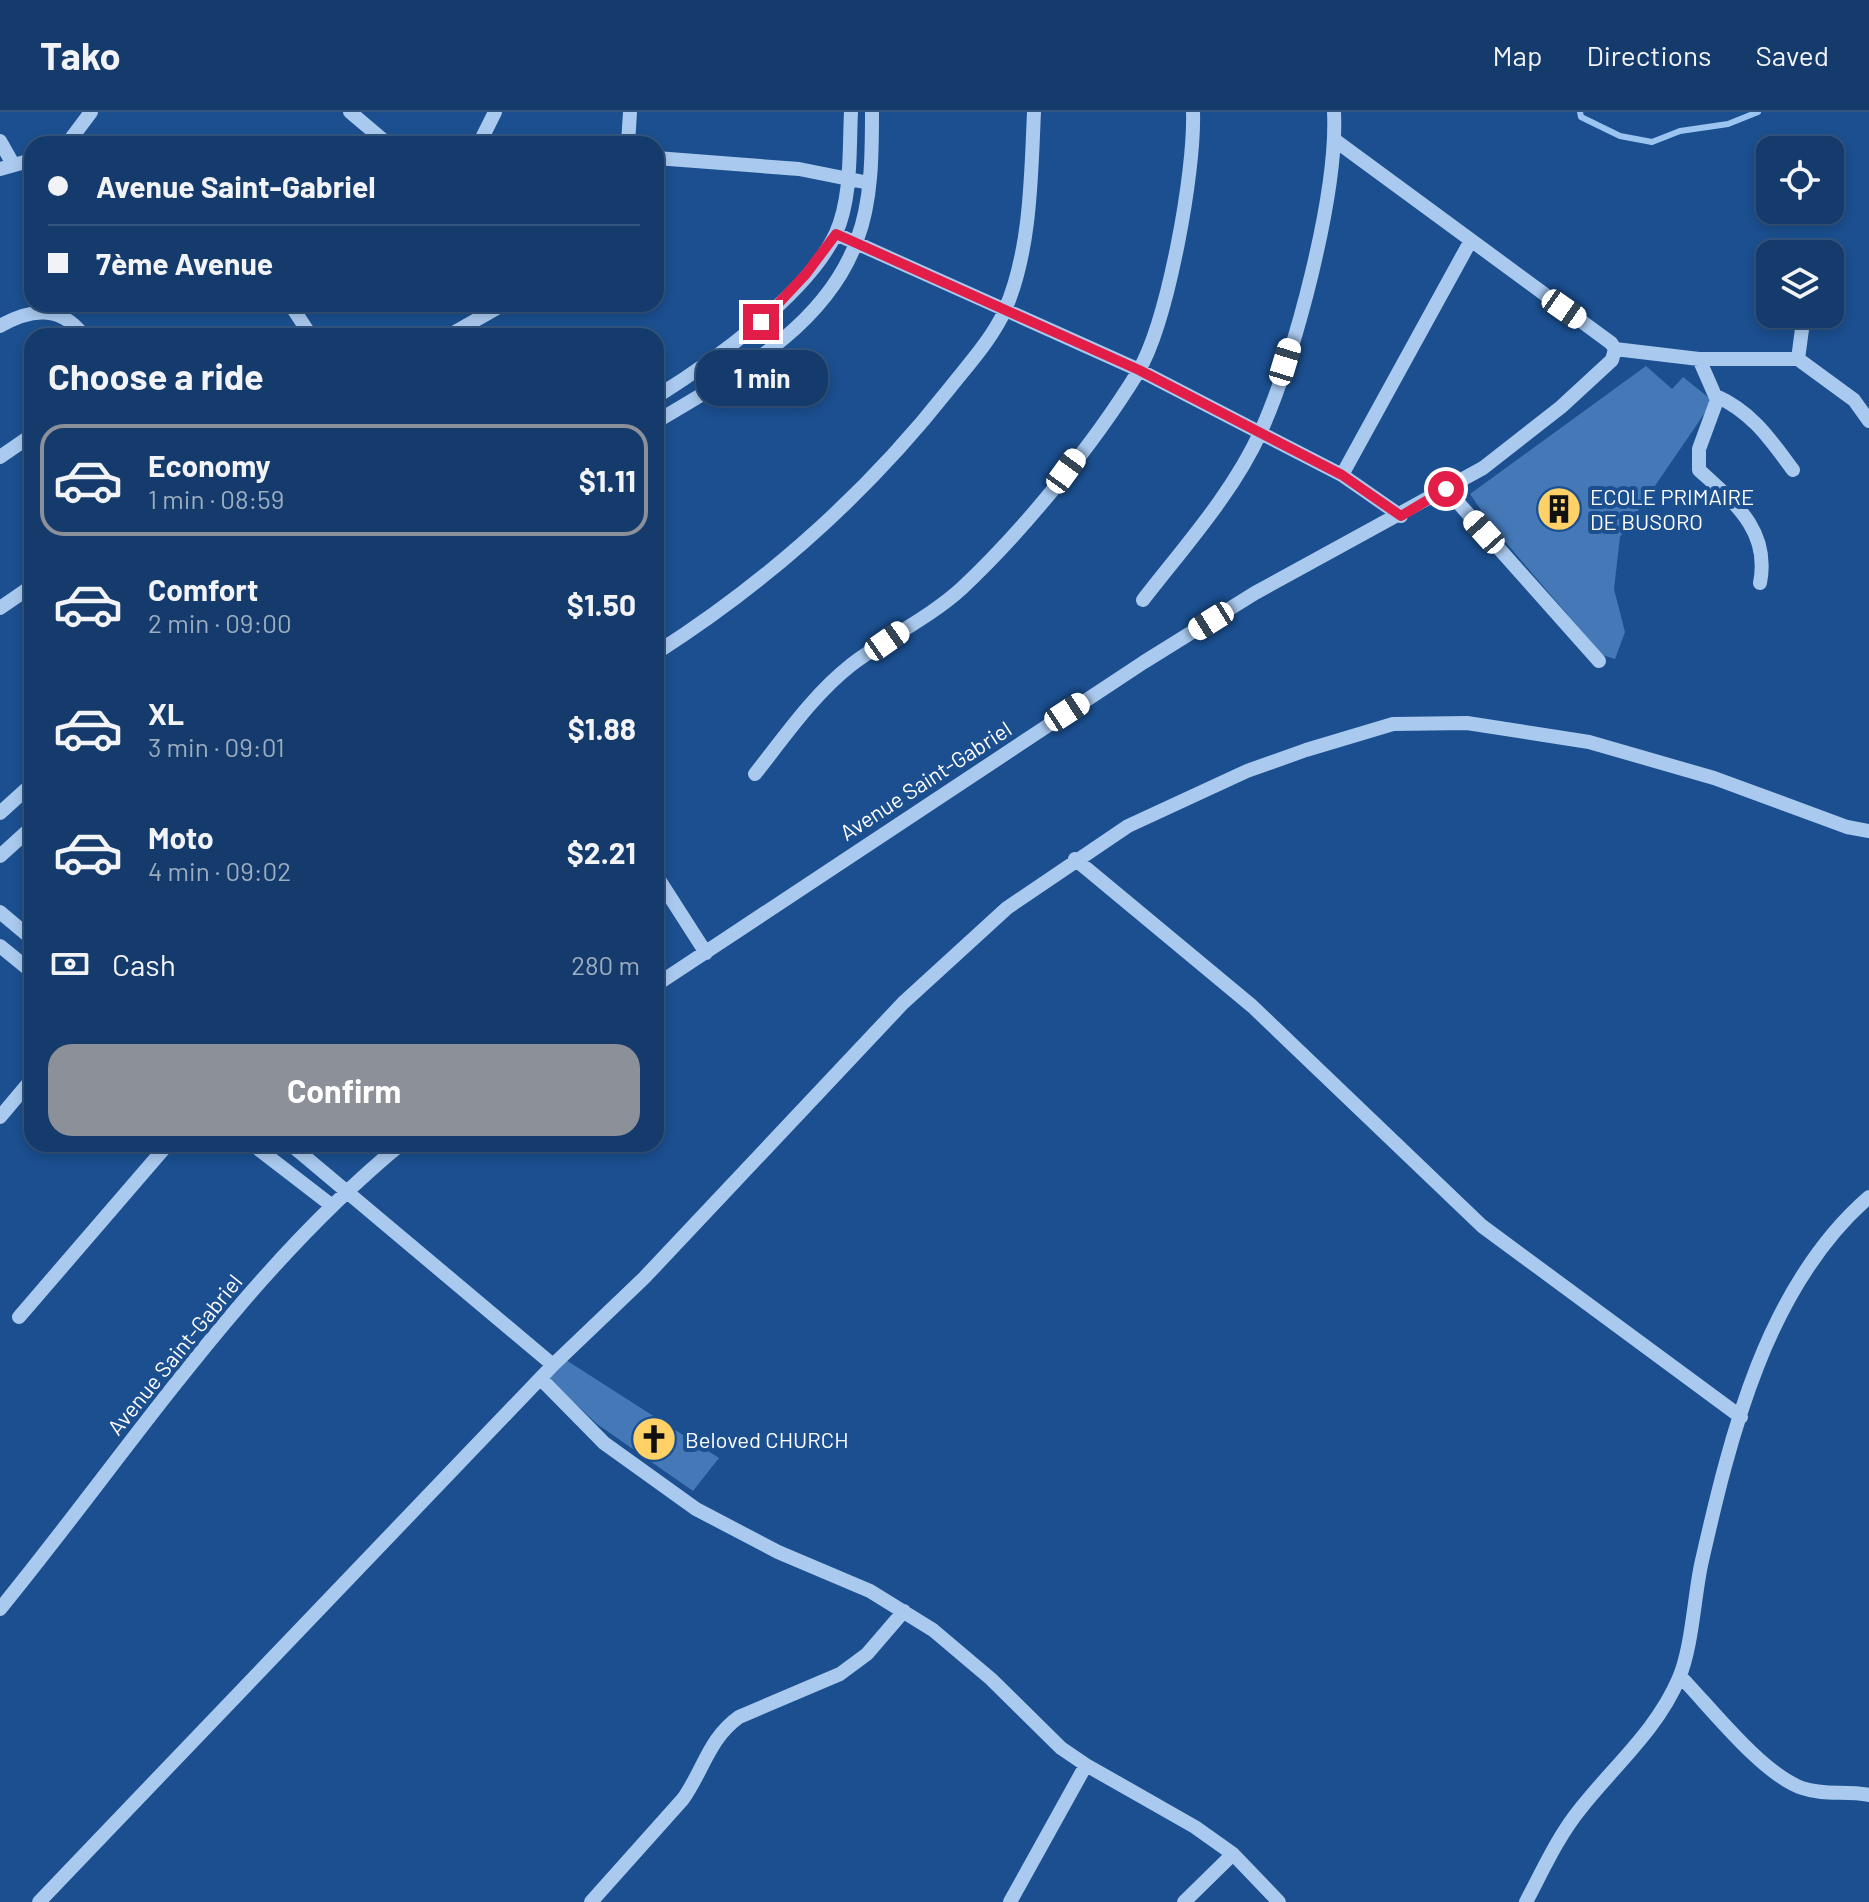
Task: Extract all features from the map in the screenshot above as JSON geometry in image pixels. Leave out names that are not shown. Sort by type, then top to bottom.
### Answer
[{"type":"street","points":[[73,136],[91,112]]},
{"type":"street","points":[[350,112],[378,136]]},
{"type":"street","points":[[483,136],[495,112]]},
{"type":"street","points":[[628,136],[630,112]]},
{"type":"street","points":[[664,392],[695,373],[761,322],[806,274],[836,234],[847,179],[851,112]]},
{"type":"street","points":[[664,417],[743,370],[798,327],[833,286],[857,241],[869,183],[872,112]]},
{"type":"street","points":[[664,647],[775,569],[838,510],[922,423],[981,348],[1005,310],[1022,247],[1034,112]]},
{"type":"street","points":[[755,774],[809,705],[850,666],[960,590],[1066,471],[1139,370],[1159,313],[1176,245],[1194,145],[1193,112]]},
{"type":"street","points":[[1143,600],[1228,488],[1261,432],[1302,306],[1336,141],[1334,112]]},
{"type":"street","points":[[0,141],[6,167]]},
{"type":"street","points":[[1336,141],[1611,343],[1615,349],[1699,359],[1798,359],[1854,400],[1869,421]]},
{"type":"street","points":[[664,159],[799,169],[869,183]]},
{"type":"street","points":[[836,234],[1139,370],[1342,475],[1401,516]]},
{"type":"street","points":[[1342,475],[1470,242]]},
{"type":"street","points":[[0,326],[24,312]]},
{"type":"street","points":[[50,312],[63,317],[75,328]]},
{"type":"street","points":[[462,328],[490,312]]},
{"type":"street","points":[[1798,359],[1802,328]]},
{"type":"street","name":"Avenue Saint-Gabriel","points":[[664,980],[1255,593],[1401,516],[1483,468],[1561,407],[1612,360],[1615,349]]},
{"type":"street","points":[[1699,359],[1716,396],[1697,460],[1699,470],[1757,533],[1765,560],[1760,583]]},
{"type":"street","points":[[1716,396],[1739,406],[1759,424],[1793,470]]},
{"type":"street","points":[[0,457],[24,440]]},
{"type":"street","points":[[1446,489],[1599,661]]},
{"type":"street","points":[[0,608],[24,592]]},
{"type":"street","points":[[39,1902],[553,1365],[644,1278],[903,1003],[1007,908],[1075,859],[1128,826],[1247,771],[1393,724],[1467,723],[1589,742],[1714,778],[1847,827],[1869,831]]},
{"type":"street","points":[[0,813],[24,791]]},
{"type":"street","points":[[0,856],[24,834]]},
{"type":"street","points":[[1075,859],[1262,1015],[1482,1226],[1741,1417]]},
{"type":"street","points":[[664,887],[706,953]]},
{"type":"street","points":[[0,912],[24,932]]},
{"type":"street","points":[[0,946],[24,966]]},
{"type":"street","points":[[0,1117],[24,1088]]},
{"type":"street","points":[[19,1317],[161,1152]]},
{"type":"street","points":[[262,1152],[331,1205]]},
{"type":"street","points":[[300,1152],[553,1365]]},
{"type":"street","name":"Avenue Saint-Gabriel","points":[[0,1609],[209,1344],[331,1205],[391,1152]]},
{"type":"street","points":[[1526,1902],[1579,1810],[1652,1727],[1680,1676],[1702,1565],[1741,1417],[1782,1314],[1807,1270],[1830,1235],[1869,1197]]},
{"type":"street","points":[[541,1379],[604,1443],[696,1509],[778,1552],[870,1591],[904,1611],[991,1679],[1061,1748],[1154,1802],[1233,1854],[1279,1902]]},
{"type":"street","points":[[591,1902],[683,1799],[713,1742],[725,1727],[739,1717],[840,1674],[867,1654],[904,1611]]},
{"type":"street","points":[[1680,1676],[1770,1772],[1799,1787],[1826,1795],[1869,1795]]},
{"type":"street","points":[[1010,1902],[1086,1765]]},
{"type":"street","points":[[1184,1902],[1233,1854]]},
{"type":"building","name":"ECOLE PRIMAIRE DE BUSORO","points":[[1646,366],[1672,389],[1683,377],[1713,401],[1620,537],[1614,589],[1625,632],[1615,659],[1602,655],[1491,525],[1470,494]]},
{"type":"building","name":"Beloved CHURCH","points":[[566,1360],[719,1458],[693,1491],[597,1424],[548,1378]]},
{"type":"waterway","points":[[1580,112],[1581,117],[1620,136],[1652,142],[1680,131],[1728,124],[1758,112]]},
{"type":"place","name":"ECOLE PRIMAIRE DE BUSORO","points":[[1559,509]]},
{"type":"place","name":"Beloved CHURCH","points":[[654,1439]]},
{"type":"route","points":[[761,322],[806,274],[836,234],[1139,370],[1342,475],[1401,516],[1446,489]]}]
